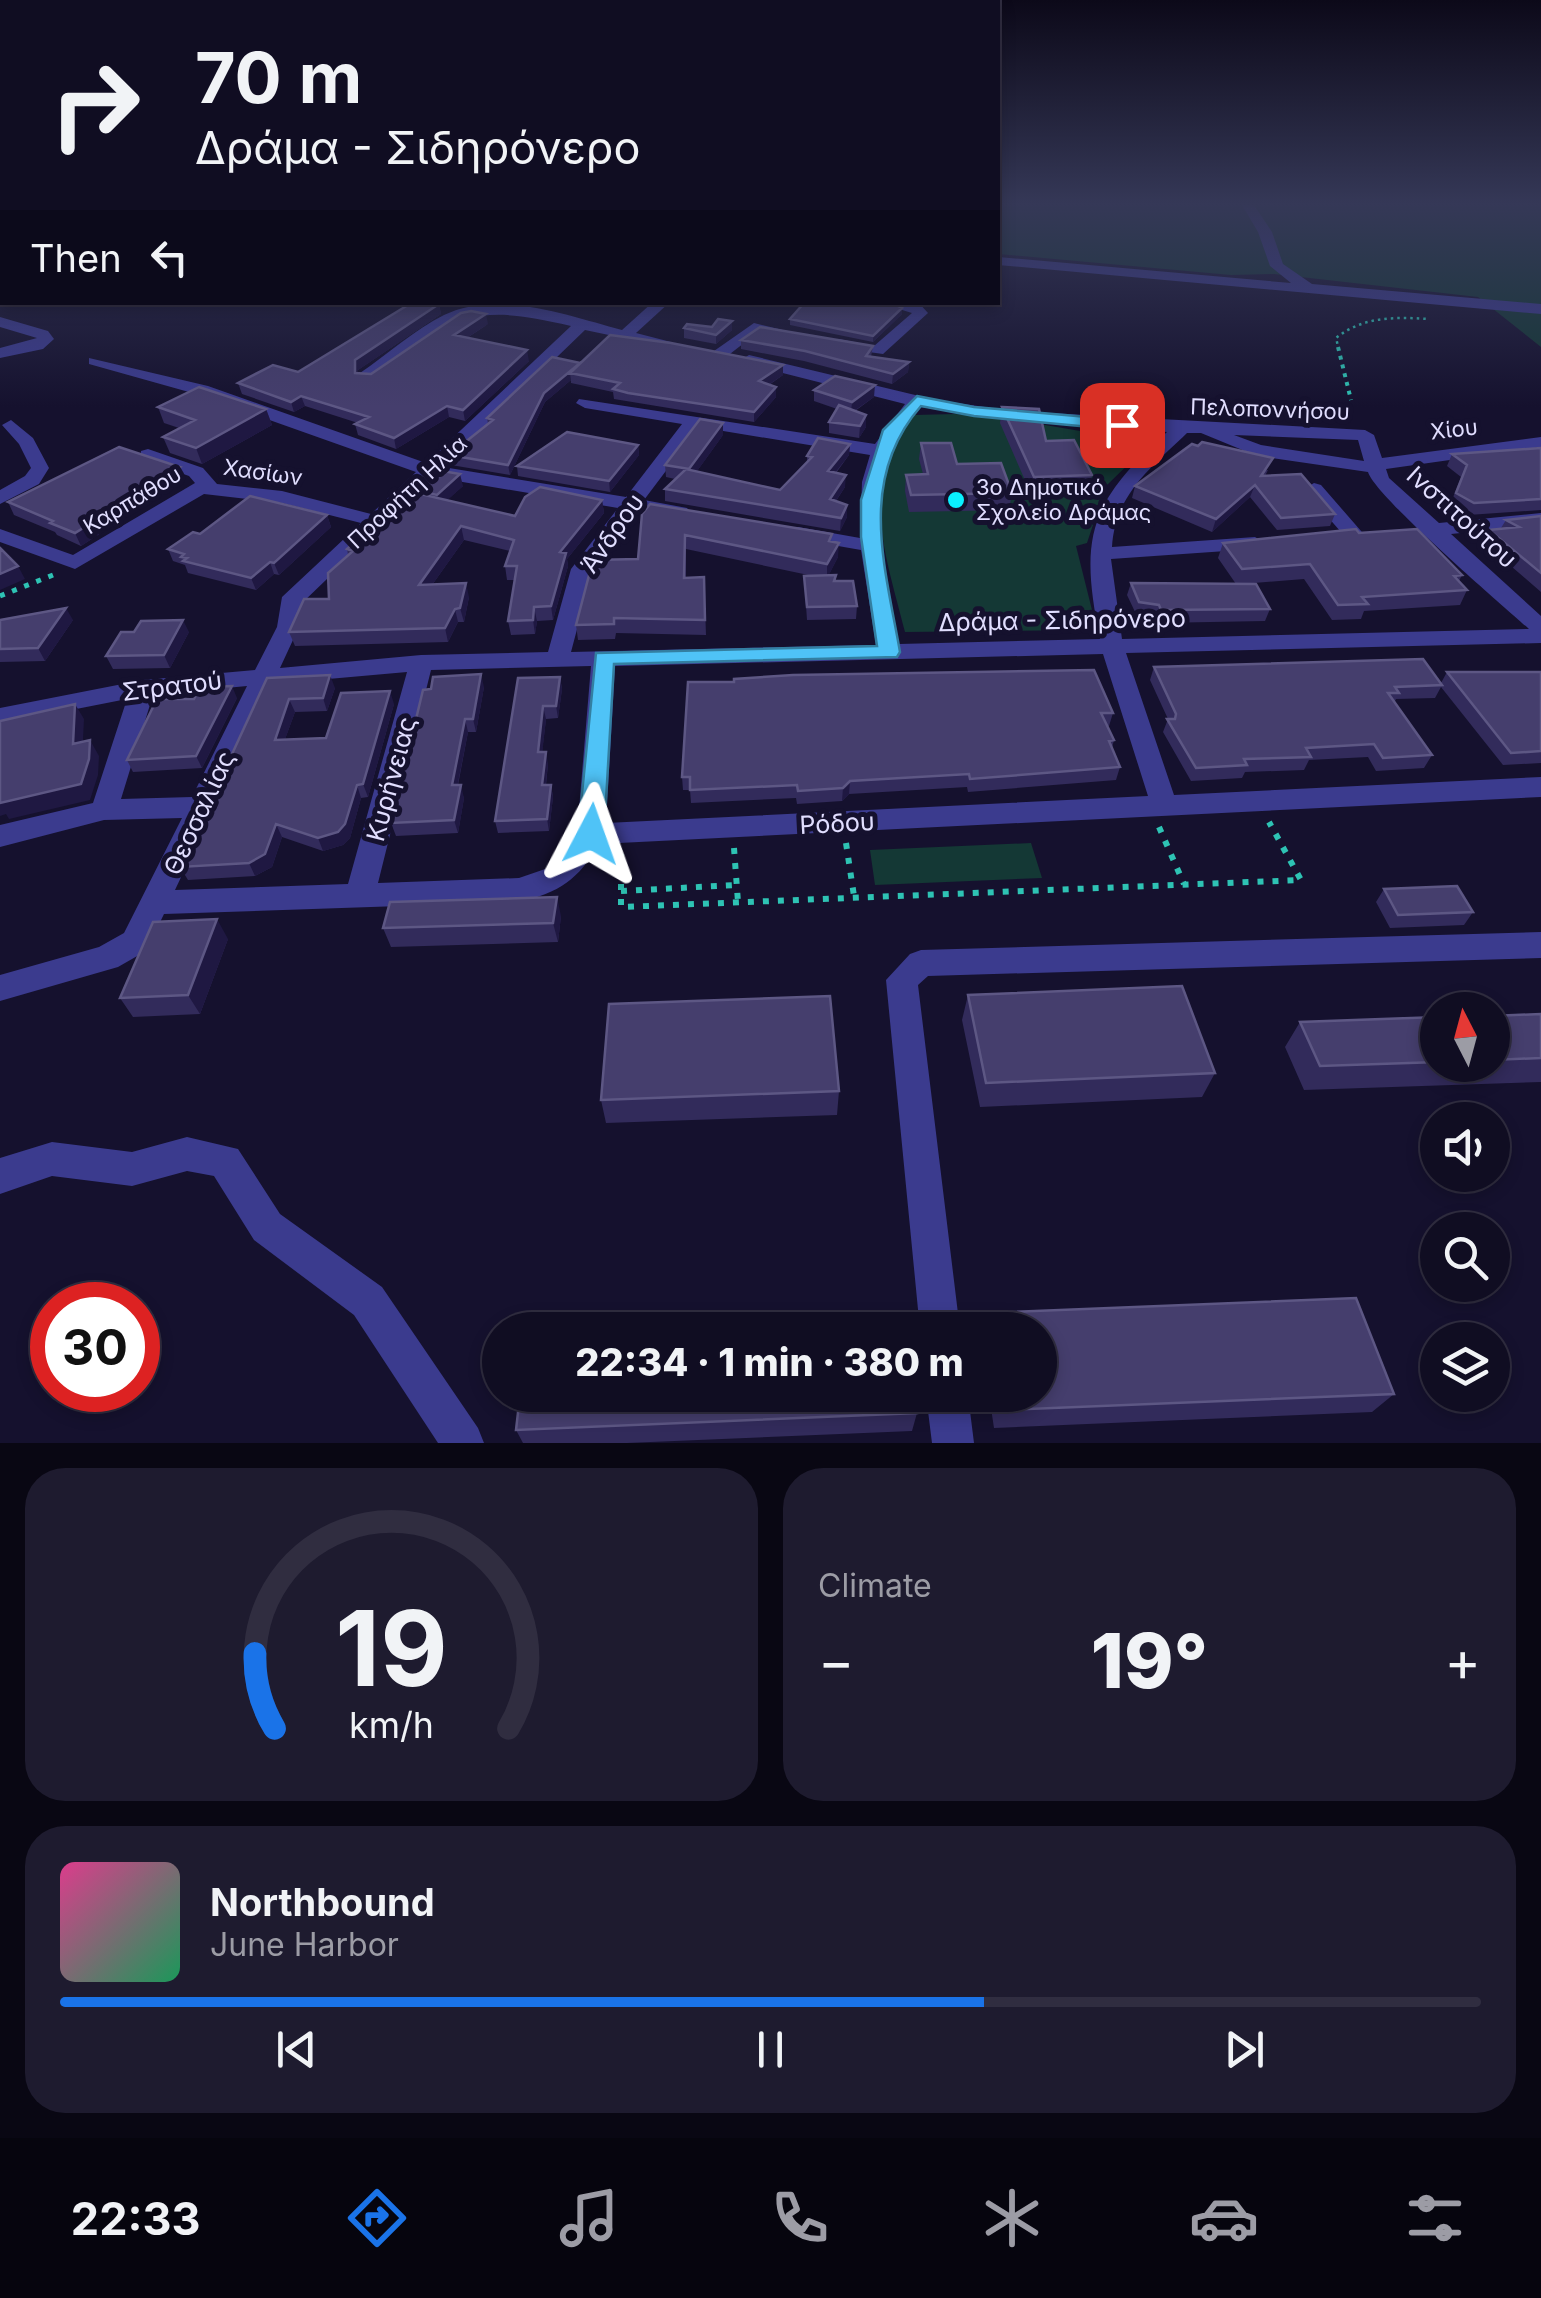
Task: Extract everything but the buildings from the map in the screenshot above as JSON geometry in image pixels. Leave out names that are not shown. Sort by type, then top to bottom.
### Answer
[{"type":"street","points":[[1124,272],[1541,309]]},
{"type":"street","points":[[1286,272],[1309,289]]},
{"type":"street","points":[[624,336],[660,305]]},
{"type":"street","points":[[703,351],[760,328],[877,350],[920,313],[914,306],[906,305]]},
{"type":"street","name":"Πελοποννήσου","points":[[366,377],[467,311],[511,310],[825,376],[974,412],[1365,435]]},
{"type":"street","points":[[0,322],[42,334],[46,339],[26,349],[0,352]]},
{"type":"street","name":"Προφήτη Ηλία","points":[[262,676],[288,627],[290,602],[580,326]]},
{"type":"street","points":[[95,361],[202,390],[236,406],[432,470],[706,516]]},
{"type":"street","points":[[889,652],[872,546],[870,500],[891,430],[917,401]]},
{"type":"street","points":[[585,402],[882,451]]},
{"type":"street","name":"Άνδρου","points":[[558,658],[582,568],[693,422]]},
{"type":"street","points":[[0,498],[32,480],[40,468],[27,442],[11,425]]},
{"type":"street","points":[[1171,816],[1111,646],[1100,554],[1113,500],[1191,427]]},
{"type":"street","name":"Χίου","points":[[1191,427],[1240,445],[1285,455],[1374,466],[1416,456],[1541,442]]},
{"type":"street","name":"Ινστιτούτου","points":[[1365,435],[1380,480],[1541,628]]},
{"type":"street","points":[[1285,455],[1353,536]]},
{"type":"street","name":"Καρπάθου","points":[[75,563],[207,482],[196,472],[148,456]]},
{"type":"street","name":"Χασίων","points":[[201,488],[234,495],[282,496],[376,521]]},
{"type":"street","points":[[1404,532],[1541,519]]},
{"type":"street","points":[[780,530],[872,546]]},
{"type":"street","points":[[0,534],[75,563]]},
{"type":"street","points":[[1100,554],[1276,541]]},
{"type":"street","name":"Δράμα - Σιδηρόνερο","points":[[345,668],[558,658],[1541,636]]},
{"type":"street","points":[[157,902],[535,888],[568,868],[591,834],[604,658]]},
{"type":"street","name":"Κυρήνειας","points":[[360,895],[421,663]]},
{"type":"street","name":"Στρατού","points":[[0,716],[143,688],[345,668]]},
{"type":"street","name":"Θεσσαλίας","points":[[0,988],[106,958],[130,947],[157,902],[262,676]]},
{"type":"street","points":[[104,810],[143,688]]},
{"type":"street","name":"Ρόδου","points":[[591,834],[1171,816],[1541,786]]},
{"type":"street","points":[[0,836],[104,810],[201,807]]},
{"type":"street","points":[[938,1312],[902,980],[921,962],[1541,945]]},
{"type":"street","points":[[0,1176],[52,1159],[132,1169],[187,1154],[225,1162],[268,1227],[368,1301],[463,1443]]},
{"type":"street","points":[[950,1412],[953,1443]]},
{"type":"path","points":[[1351,400],[1336,338],[1348,325],[1376,320],[1436,320]]},
{"type":"path","points":[[0,596],[75,563]]},
{"type":"path","points":[[1171,816],[1158,824],[1184,884]]},
{"type":"path","points":[[621,850],[620,907],[1301,880],[1267,820]]},
{"type":"path","points":[[854,898],[846,840],[865,839]]},
{"type":"path","points":[[715,846],[752,844]]},
{"type":"path","points":[[734,845],[738,902]]},
{"type":"path","points":[[621,891],[736,885]]},
{"type":"green space","points":[[1201,272],[1541,272],[1541,347],[1478,297],[1274,274]]},
{"type":"green space","points":[[914,415],[1004,418],[1150,443],[1106,486],[1087,543],[1076,546],[1097,630],[905,632],[884,548],[881,494],[886,468],[896,441]]},
{"type":"green space","points":[[1031,843],[1042,878],[875,885],[870,850]]},
{"type":"place","name":"3ο Δημοτικό Σχολείο Δράμας","points":[[956,500]]},
{"type":"route","points":[[591,834],[604,658],[889,652],[871,537],[870,500],[891,430],[917,401],[974,412],[1122,425]]}]
